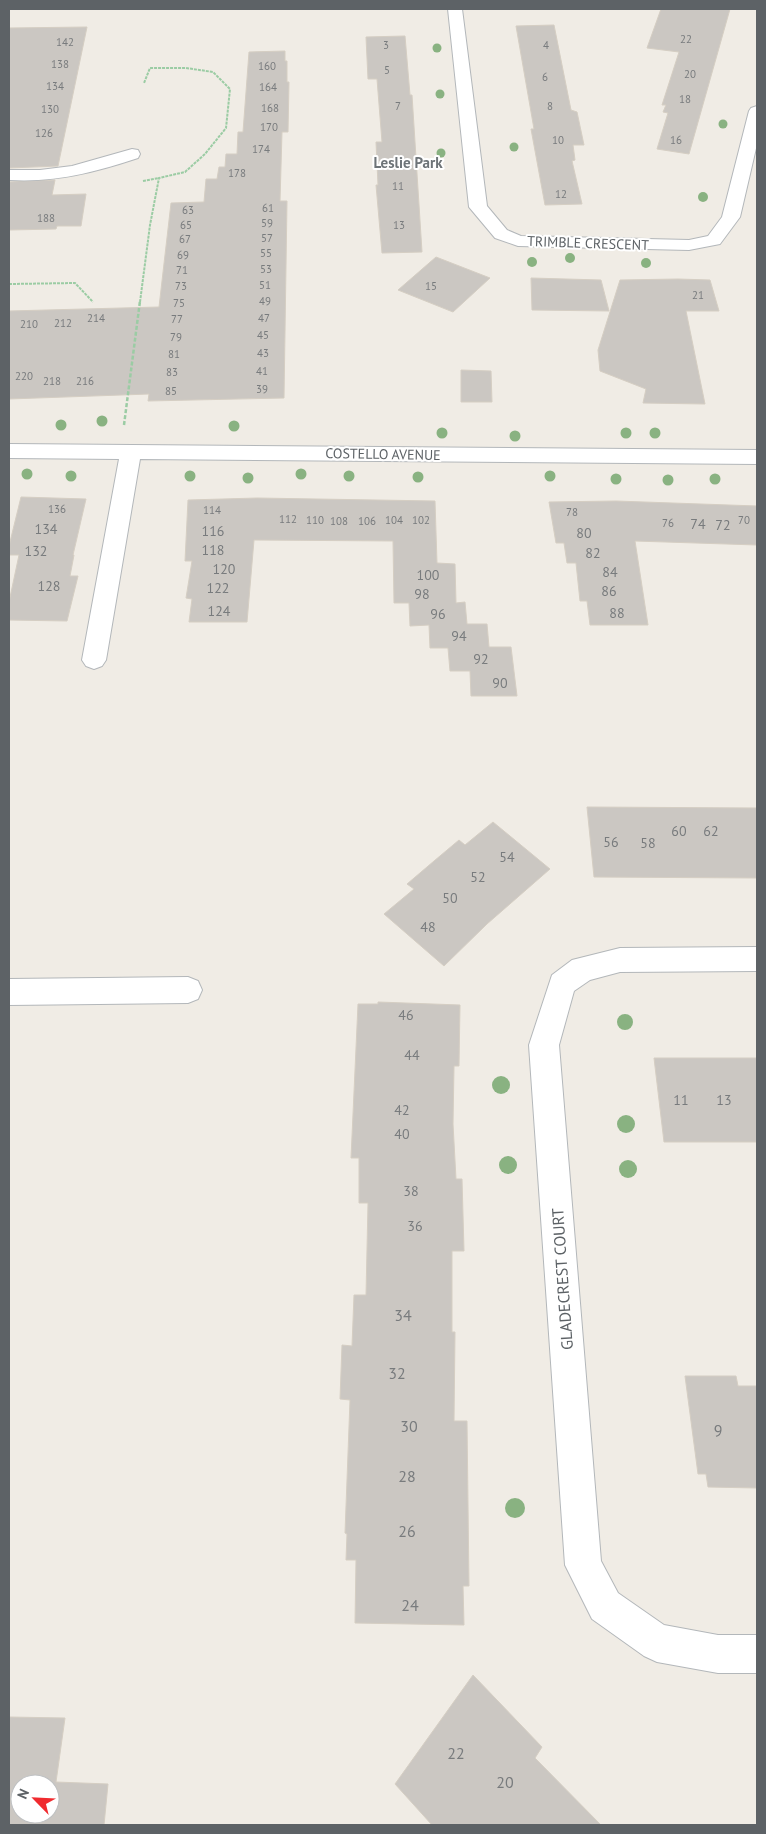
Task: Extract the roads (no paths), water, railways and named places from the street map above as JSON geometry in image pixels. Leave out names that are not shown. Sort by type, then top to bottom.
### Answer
[{"type":"street","name":"TRIMBLE CRESCENT","points":[[455,9],[478,207],[501,234],[518,241],[690,245],[714,240],[731,216],[757,111]]},
{"type":"street","points":[[9,176],[29,177],[92,168],[132,154]]},
{"type":"street","name":"COSTELLO AVENUE","points":[[9,451],[757,457]]},
{"type":"street","points":[[94,660],[121,452]]},
{"type":"street","name":"GLADECREST COURT","points":[[757,960],[620,960],[582,969],[562,984],[544,1045],[583,1565],[605,1606],[657,1643],[718,1654],[757,1654]]},
{"type":"street","points":[[9,992],[188,990]]},
{"type":"district","name":"Leslie Park","points":[[408,163]]}]
